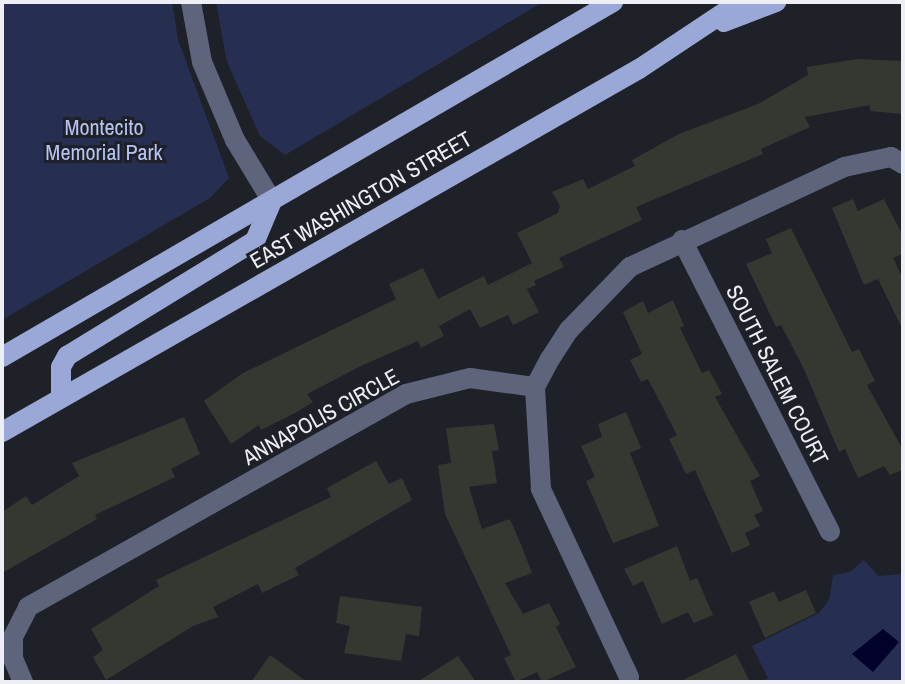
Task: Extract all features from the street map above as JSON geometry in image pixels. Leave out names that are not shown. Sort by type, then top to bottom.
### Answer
[{"type":"main road","name":"EAST WASHINGTON STREET","points":[[2,357],[613,2]]},
{"type":"main road","name":"EAST WASHINGTON STREET","points":[[2,432],[694,34],[740,2]]},
{"type":"main road","points":[[694,34],[776,2]]},
{"type":"main road","points":[[61,398],[61,367],[67,356],[255,241],[272,201]]},
{"type":"street","points":[[191,2],[202,62],[235,140],[272,201]]},
{"type":"street","points":[[629,677],[541,489],[535,387],[569,330],[630,267],[682,240],[844,167],[891,157],[903,164]]},
{"type":"street","name":"SOUTH SALEM COURT","points":[[682,240],[830,532]]},
{"type":"street","name":"ANNAPOLIS CIRCLE","points":[[23,682],[13,659],[13,637],[28,607],[406,394],[470,378],[535,387]]},
{"type":"green space","name":"Montecito Memorial Park","points":[[2,2],[172,2],[178,40],[229,178],[210,198],[2,320]]},
{"type":"green space","points":[[216,2],[543,2],[285,155],[260,136],[227,62]]},
{"type":"green space","points":[[864,560],[878,576],[903,574],[903,682],[760,682],[768,678],[752,646],[819,613],[829,600],[833,575],[850,572]]},
{"type":"shaded area","points":[[883,629],[899,642],[873,672],[852,654]]},
{"type":"building","points":[[857,59],[903,61],[903,114],[870,111],[870,105],[805,117],[810,127],[761,149],[763,154],[636,207],[642,220],[559,258],[564,267],[534,281],[536,285],[527,289],[539,312],[513,325],[508,315],[480,328],[470,309],[439,326],[444,336],[421,348],[418,341],[361,366],[307,394],[313,402],[295,413],[261,430],[259,425],[231,444],[204,401],[243,373],[396,299],[389,284],[423,268],[438,299],[484,276],[488,285],[532,263],[517,233],[558,213],[560,206],[552,192],[583,179],[588,189],[635,166],[632,160],[679,134],[758,104],[808,75],[807,67]]},
{"type":"building","points":[[853,199],[858,211],[884,199],[903,236],[903,254],[893,258],[903,279],[903,330],[878,279],[864,285],[832,208]]},
{"type":"building","points":[[791,228],[852,352],[859,349],[875,381],[867,385],[903,450],[903,470],[890,475],[884,466],[858,478],[845,449],[839,452],[803,367],[781,325],[776,327],[746,264],[772,253],[766,239]]},
{"type":"building","points":[[673,300],[684,326],[680,328],[702,373],[709,370],[722,394],[715,397],[760,476],[750,481],[763,511],[754,515],[760,526],[745,533],[750,545],[732,553],[695,470],[686,474],[669,439],[677,435],[648,379],[641,382],[630,360],[642,354],[623,312],[643,301],[648,313]]},
{"type":"building","points":[[626,412],[641,448],[630,453],[659,526],[613,543],[586,481],[595,477],[581,446],[602,437],[598,424]]},
{"type":"building","points":[[184,417],[200,454],[171,469],[175,477],[95,515],[97,519],[2,573],[2,512],[26,496],[32,505],[79,476],[72,463]]},
{"type":"building","points":[[494,424],[499,450],[492,451],[497,483],[469,487],[482,529],[510,519],[532,573],[505,583],[523,614],[549,603],[560,624],[556,627],[576,667],[542,682],[537,672],[516,682],[504,658],[511,655],[445,514],[438,465],[451,463],[446,428]]},
{"type":"building","points":[[376,461],[389,484],[402,478],[412,500],[295,568],[299,575],[262,593],[258,584],[213,607],[218,617],[193,626],[106,680],[93,657],[103,650],[91,629],[159,586],[156,580],[331,497],[327,488]]},
{"type":"building","points":[[677,546],[690,581],[697,578],[713,615],[694,623],[688,612],[662,624],[643,581],[633,586],[624,569]]},
{"type":"building","points":[[806,590],[816,613],[765,638],[749,602],[774,591],[779,602]]},
{"type":"building","points":[[340,596],[422,607],[419,636],[406,634],[401,661],[344,653],[350,626],[336,623]]},
{"type":"building","points":[[736,654],[750,682],[679,682]]},
{"type":"building","points":[[270,655],[307,682],[251,682]]},
{"type":"building","points":[[458,656],[476,682],[417,682]]}]
